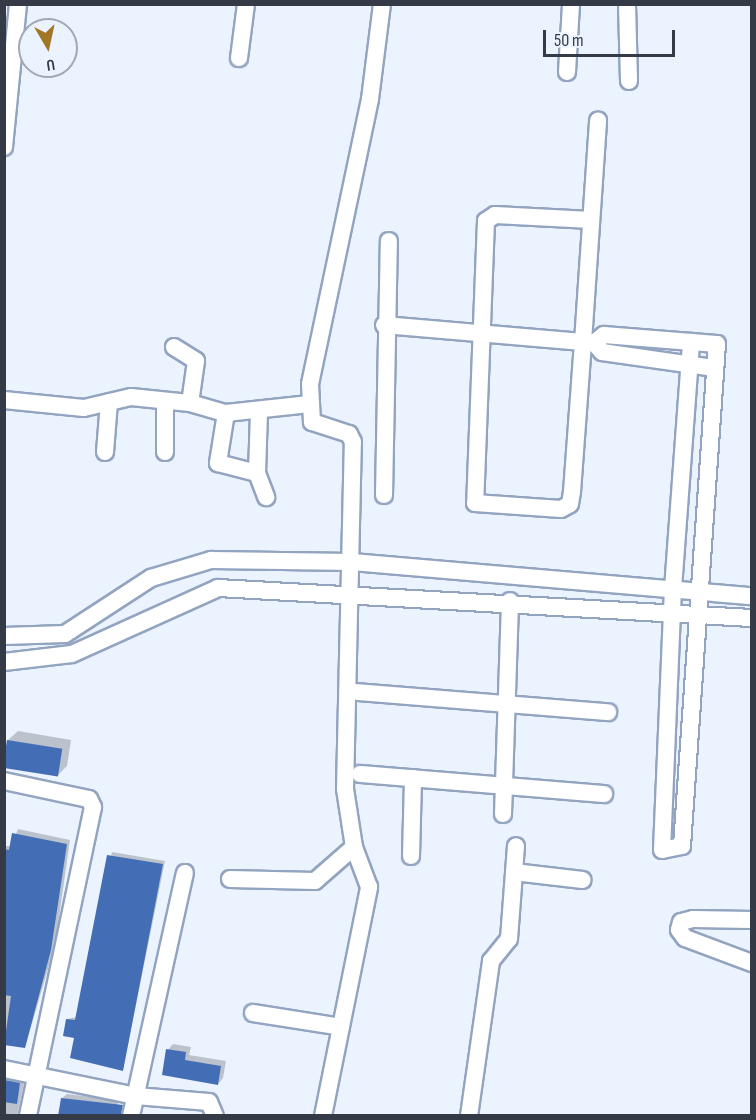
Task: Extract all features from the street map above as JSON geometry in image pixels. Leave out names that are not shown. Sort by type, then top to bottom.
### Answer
[{"type":"street","points":[[4,147],[18,4]]},
{"type":"street","points":[[239,58],[246,4]]},
{"type":"street","points":[[323,1116],[369,887],[354,847],[345,789],[353,442],[349,434],[312,422],[310,384],[370,99],[382,4]]},
{"type":"street","points":[[567,72],[572,4]]},
{"type":"street","points":[[627,4],[629,81]]},
{"type":"street","points":[[591,220],[488,218],[475,502],[561,509],[570,504],[588,342],[591,220],[598,121]]},
{"type":"street","points":[[384,495],[384,325],[389,241]]},
{"type":"street","points":[[384,325],[588,342],[604,335],[717,344],[698,590],[682,846],[662,850],[673,589],[691,342]]},
{"type":"street","points":[[667,362],[671,340]]},
{"type":"street","points":[[588,342],[602,352],[715,368]]},
{"type":"street","points":[[174,347],[196,361],[190,403]]},
{"type":"street","points":[[4,400],[84,408],[131,397],[190,403],[226,413],[259,414],[310,404]]},
{"type":"street","points":[[165,401],[165,452]]},
{"type":"street","points":[[105,452],[109,402]]},
{"type":"street","points":[[226,413],[218,462],[257,473]]},
{"type":"street","points":[[259,414],[257,473],[266,497]]},
{"type":"street","points":[[4,636],[65,634],[151,578],[194,563],[352,562],[752,596]]},
{"type":"street","points":[[4,662],[72,654],[211,590],[510,601],[752,618]]},
{"type":"street","points":[[504,814],[510,601]]},
{"type":"street","points":[[65,634],[72,654]]},
{"type":"street","points":[[357,692],[608,712]]},
{"type":"street","points":[[360,774],[604,794]]},
{"type":"street","points":[[411,856],[413,778]]},
{"type":"street","points":[[4,781],[89,799],[93,807],[28,1116]]},
{"type":"street","points":[[469,1116],[491,961],[509,939],[516,846]]},
{"type":"street","points":[[230,879],[315,881],[354,847]]},
{"type":"street","points":[[514,872],[583,880]]},
{"type":"street","points":[[131,1116],[185,873]]},
{"type":"street","points":[[752,920],[693,919],[681,922],[679,930],[685,938],[752,963]]},
{"type":"street","points":[[253,1013],[341,1027]]},
{"type":"street","points":[[4,1069],[136,1096],[209,1102],[215,1116]]},
{"type":"building","points":[[7,740],[62,749],[58,776],[4,768]]},
{"type":"building","points":[[12,833],[67,844],[51,950],[25,1048],[4,1045],[11,996],[4,995],[4,849],[9,850]]},
{"type":"building","points":[[107,855],[163,864],[123,1071],[70,1058],[74,1038],[63,1036],[66,1019],[75,1020]]},
{"type":"building","points":[[166,1049],[186,1052],[185,1060],[221,1066],[218,1085],[162,1075]]},
{"type":"building","points":[[4,1080],[20,1083],[17,1104],[4,1102]]},
{"type":"building","points":[[61,1098],[123,1105],[121,1116],[58,1116]]}]
